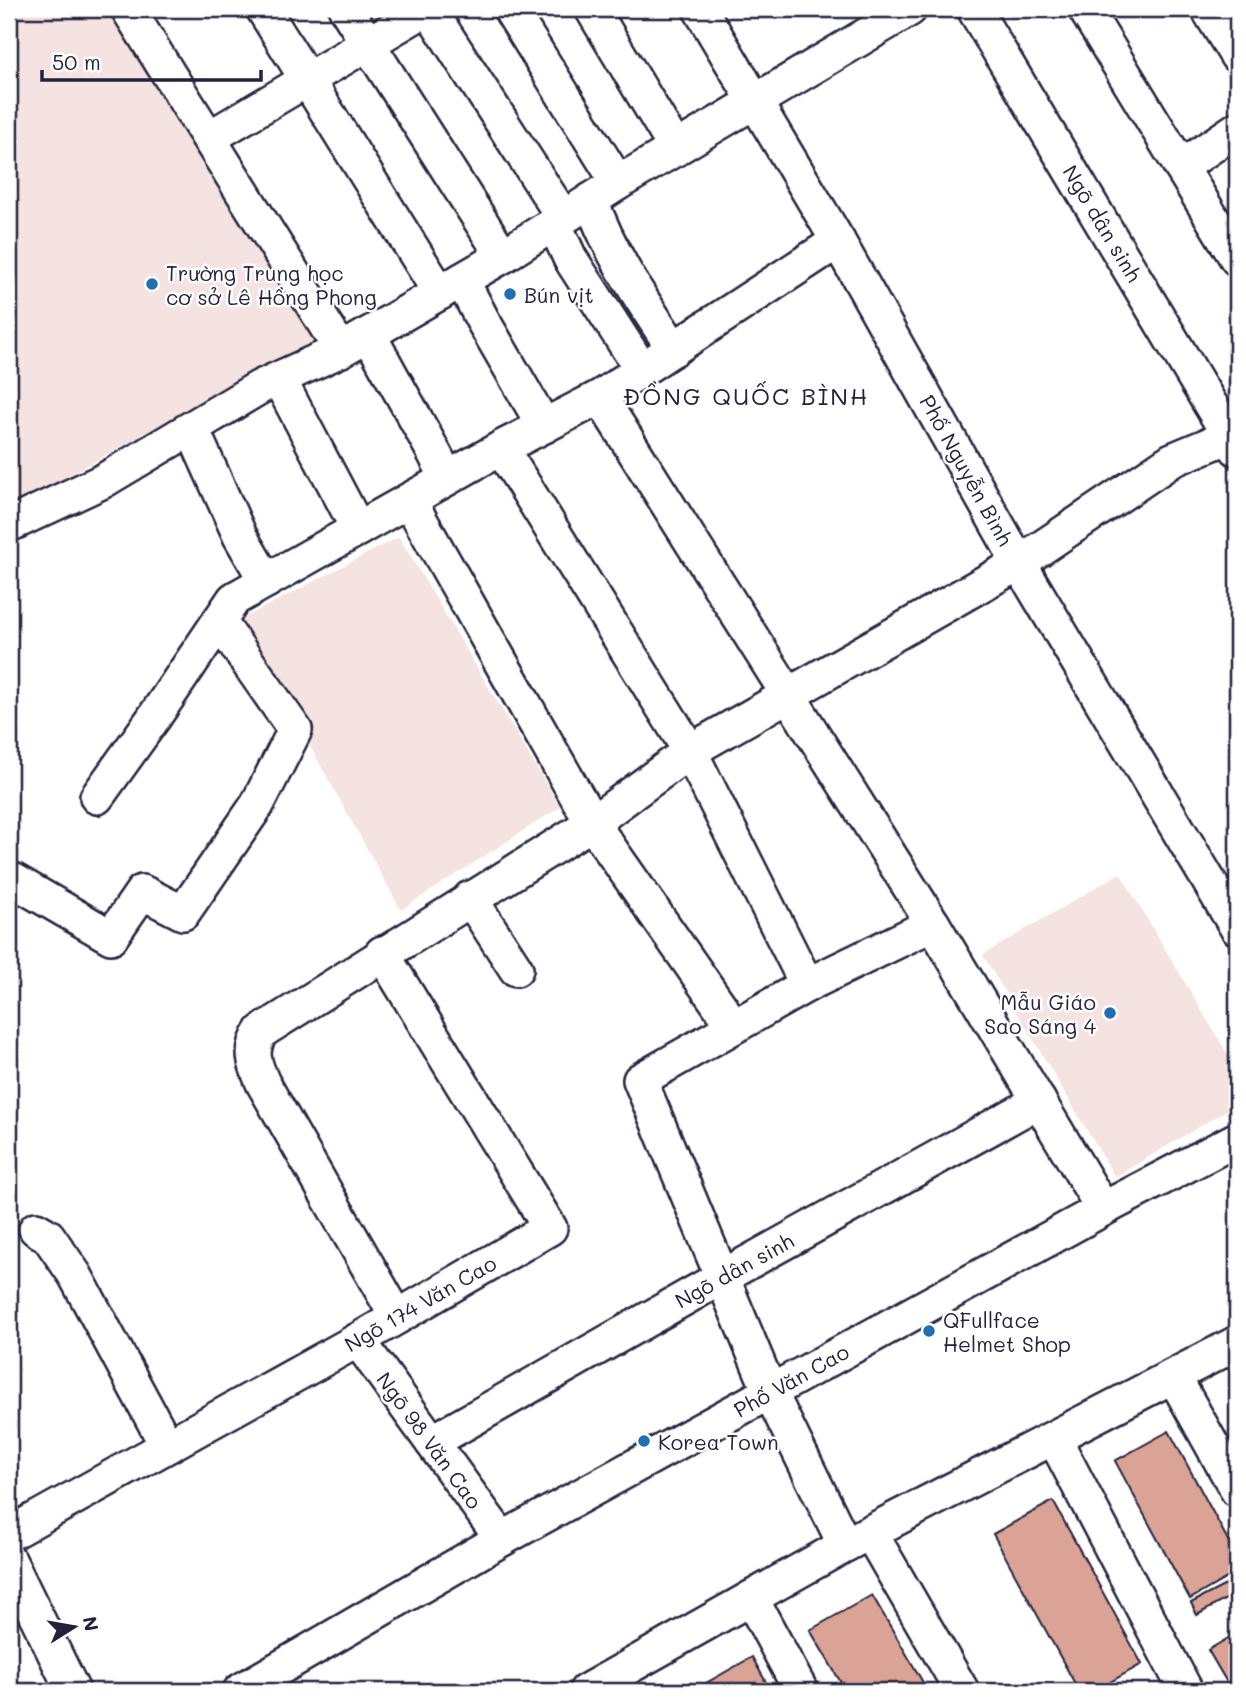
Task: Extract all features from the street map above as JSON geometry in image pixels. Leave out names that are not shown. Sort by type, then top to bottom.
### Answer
[{"type":"street","points":[[128,9],[209,138],[355,342],[395,385],[427,435],[447,478]]},
{"type":"street","points":[[263,9],[308,80],[451,287],[482,319],[544,426]]},
{"type":"street","points":[[346,9],[503,256]]},
{"type":"street","points":[[209,138],[428,9],[559,220],[570,258],[642,370]]},
{"type":"street","points":[[510,9],[604,192],[604,237],[634,290],[674,349]]},
{"type":"street","points":[[592,9],[676,149]]},
{"type":"street","name":"Phố Nguyễn Bình","points":[[700,9],[838,241],[1019,563],[1237,928]]},
{"type":"street","points":[[9,525],[103,481],[260,387],[355,342],[503,256],[604,192],[910,9]]},
{"type":"street","name":"Ngõ dân sinh","points":[[974,9],[1235,440]]},
{"type":"street","points":[[1085,9],[1237,259]]},
{"type":"street","points":[[1208,9],[1237,56]]},
{"type":"street","points":[[1181,167],[1237,129]]},
{"type":"street","points":[[97,797],[234,599],[501,448],[600,397],[838,241]]},
{"type":"street","points":[[279,379],[358,529]]},
{"type":"street","points":[[600,397],[933,924],[1103,1209]]},
{"type":"street","points":[[192,429],[240,536],[266,581]]},
{"type":"street","points":[[397,1317],[263,1083],[254,1054],[254,1042],[262,1031],[592,823],[690,751],[789,697],[1019,563],[1172,460],[1235,440]]},
{"type":"street","points":[[501,448],[690,751],[807,985]]},
{"type":"street","points":[[409,500],[592,823],[733,1025]]},
{"type":"street","points":[[9,887],[13,880],[111,937],[142,892],[183,913],[257,805],[295,730],[219,621]]},
{"type":"street","points":[[470,898],[516,969]]},
{"type":"street","points":[[933,924],[807,985],[640,1080],[770,1392],[858,1539],[962,1691]]},
{"type":"street","name":"Ngõ 174 Văn Cao","points":[[9,1534],[358,1340],[550,1228],[382,953]]},
{"type":"street","name":"Ngõ dân sinh","points":[[432,1442],[1039,1101]]},
{"type":"street","name":"Phố Văn Cao","points":[[240,1691],[502,1539],[1103,1209],[1237,1139]]},
{"type":"street","points":[[36,1229],[48,1236],[75,1275],[167,1446]]},
{"type":"street","name":"Ngõ 98 Văn Cao","points":[[358,1340],[502,1539]]},
{"type":"street","points":[[586,1691],[635,1679],[751,1598],[858,1539],[1237,1343]]},
{"type":"street","points":[[1174,1377],[1237,1490]]},
{"type":"street","points":[[1054,1438],[1186,1691]]},
{"type":"street","points":[[9,1560],[73,1691]]},
{"type":"street","points":[[751,1598],[801,1691]]},
{"type":"shaded area","name":"Trường Trung học cơ sở Lê Hồng Phong","points":[[9,9],[141,9],[325,335],[9,508]]},
{"type":"shaded area","points":[[399,537],[560,807],[401,910],[240,620]]},
{"type":"shaded area","name":"Mẫu Giáo Sao Sáng 4","points":[[1120,873],[1237,1070],[1237,1104],[1115,1177],[983,955]]},
{"type":"building","points":[[1169,1431],[1237,1557],[1237,1572],[1190,1599],[1115,1461]]},
{"type":"building","points":[[1053,1501],[1142,1664],[1094,1691],[1079,1691],[993,1534]]},
{"type":"building","points":[[1237,1579],[1237,1593],[1197,1615],[1191,1603]]},
{"type":"building","points":[[872,1595],[928,1691],[846,1691],[810,1630]]},
{"type":"building","points":[[1237,1633],[1237,1691],[1232,1691],[1208,1650]]},
{"type":"building","points":[[752,1657],[771,1691],[692,1691]]},
{"type":"place","name":"Trường Trung học cơ sở Lê Hồng Phong","points":[[152,284]]},
{"type":"place","name":"Bún vịt","points":[[510,294]]},
{"type":"place","name":"Mẫu Giáo Sao Sáng 4","points":[[1110,1013]]},
{"type":"place","name":"QFullface Helmet Shop","points":[[929,1331]]},
{"type":"place","name":"Korea Town","points":[[644,1441]]},
{"type":"district","name":"ĐỒNG QUỐC BÌNH","points":[[746,395]]}]
